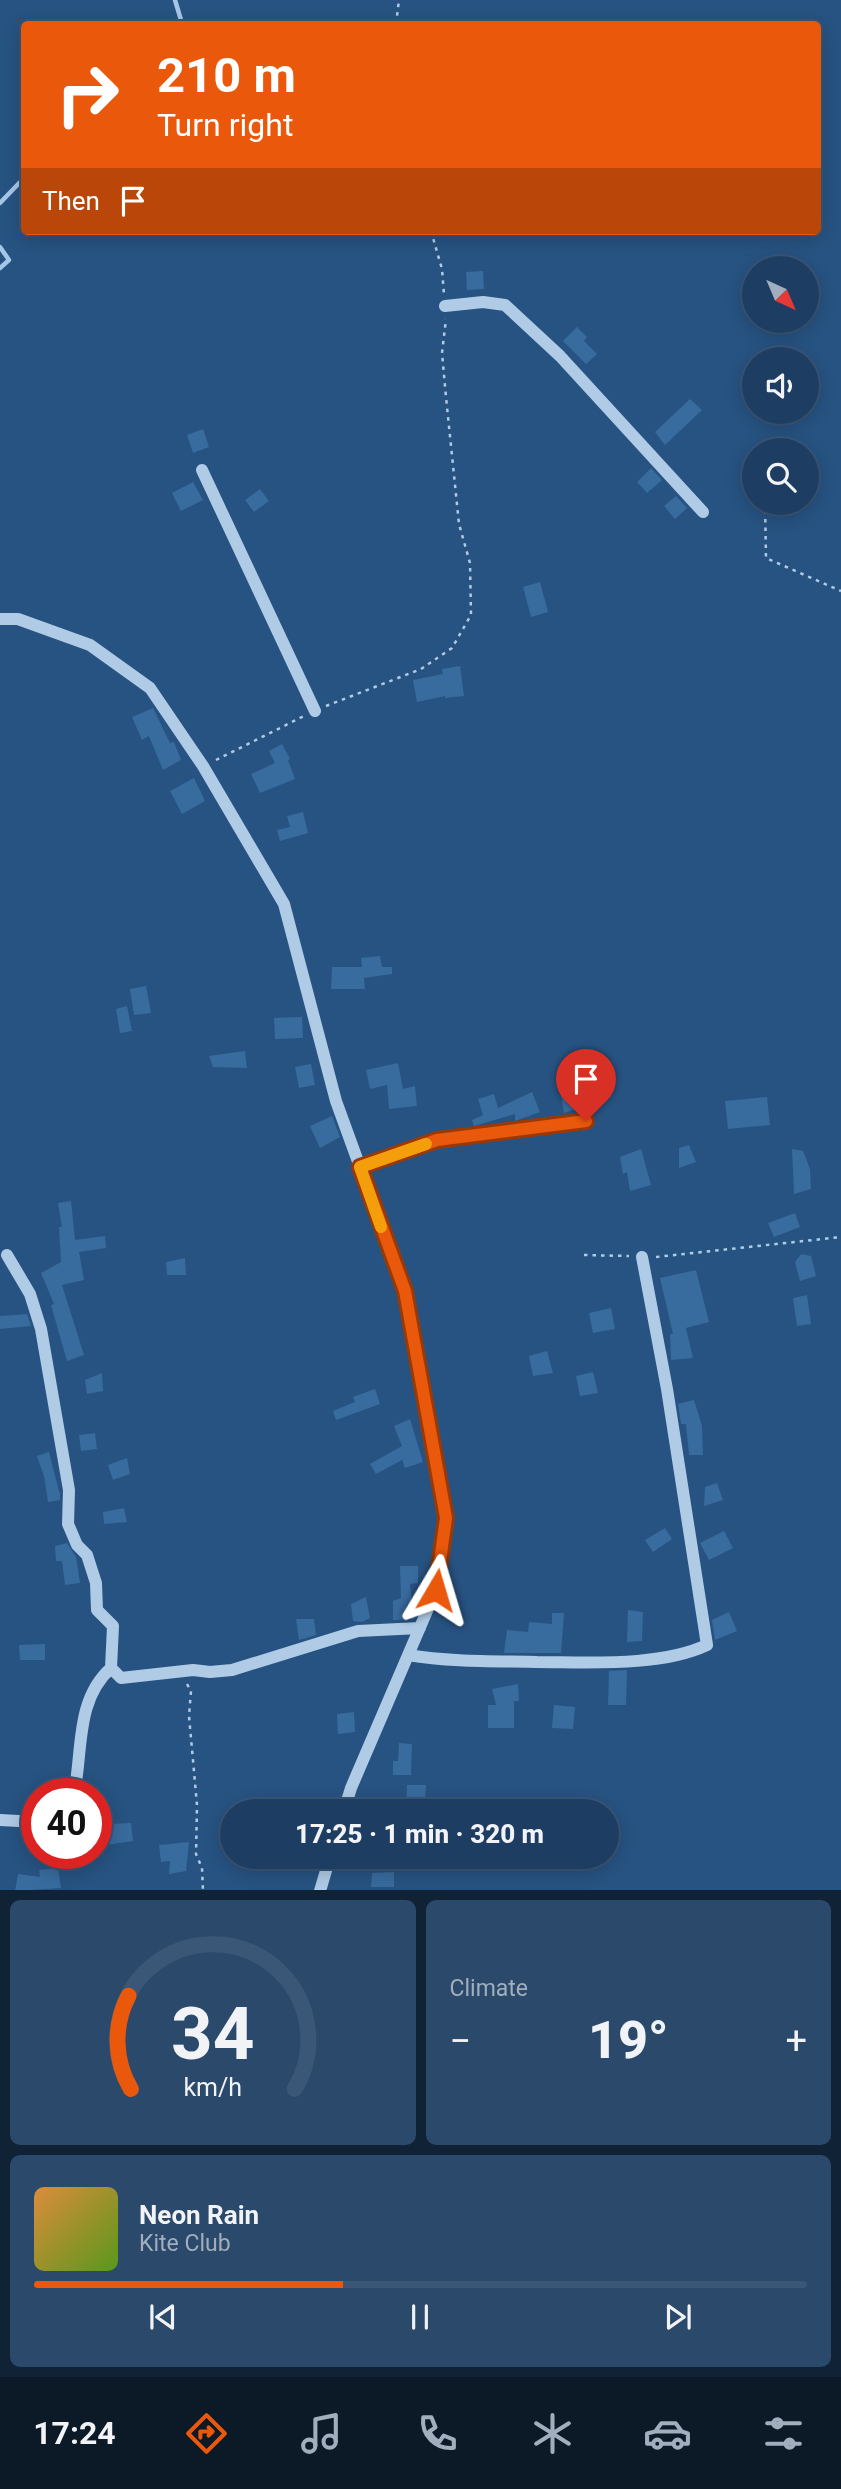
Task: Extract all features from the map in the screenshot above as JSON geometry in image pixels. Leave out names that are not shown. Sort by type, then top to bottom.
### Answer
[{"type":"street","points":[[445,306],[483,302],[505,305],[568,365],[703,512]]},
{"type":"street","points":[[202,470],[315,711]]},
{"type":"street","points":[[0,619],[18,619],[90,645],[150,688],[203,766],[284,904],[336,1101],[405,1291],[446,1518],[436,1590],[348,1799]]},
{"type":"street","points":[[360,1167],[437,1140],[586,1121]]},
{"type":"street","points":[[7,1255],[30,1294],[41,1329],[69,1490],[68,1524],[77,1545],[88,1555],[96,1583],[97,1610],[113,1626],[111,1668],[98,1679],[82,1722],[76,1778]]},
{"type":"street","points":[[408,1655],[444,1661],[575,1662],[687,1655],[708,1646],[667,1389],[642,1256]]},
{"type":"street","points":[[111,1668],[121,1678],[232,1670],[358,1631],[420,1628]]},
{"type":"street","points":[[0,1820],[21,1821]]},
{"type":"street","points":[[320,1890],[326,1869]]},
{"type":"path","points":[[396,21],[399,0]]},
{"type":"path","points":[[203,766],[315,711],[421,669],[452,648],[471,615],[470,563],[459,524],[442,353],[445,306],[442,269],[432,235]]},
{"type":"path","points":[[765,515],[766,558],[841,591]]},
{"type":"path","points":[[584,1255],[664,1258],[841,1237]]},
{"type":"path","points":[[181,1672],[191,1691],[189,1716],[198,1818],[195,1854],[202,1868],[203,1890]]},
{"type":"building","points":[[483,271],[484,289],[467,290],[466,272]]},
{"type":"building","points":[[577,327],[587,337],[584,341],[597,354],[586,364],[563,341]]},
{"type":"building","points":[[690,399],[702,410],[665,445],[655,432]]},
{"type":"building","points":[[203,429],[209,447],[193,453],[187,435]]},
{"type":"building","points":[[651,468],[662,480],[647,493],[637,482]]},
{"type":"building","points":[[193,482],[203,500],[181,511],[172,493]]},
{"type":"building","points":[[260,489],[269,501],[254,512],[245,500]]},
{"type":"building","points":[[676,496],[687,508],[675,519],[664,506]]},
{"type":"building","points":[[540,582],[548,612],[531,617],[523,587]]},
{"type":"building","points":[[460,666],[464,696],[445,696],[417,702],[413,680],[443,674],[442,669]]},
{"type":"building","points":[[153,708],[170,743],[174,742],[181,760],[163,770],[149,736],[142,740],[132,717]]},
{"type":"building","points":[[282,744],[290,759],[288,760],[295,779],[260,793],[251,774],[275,763],[269,751]]},
{"type":"building","points":[[194,778],[205,801],[182,814],[170,791]]},
{"type":"building","points":[[303,812],[308,833],[280,841],[277,830],[290,827],[287,816]]},
{"type":"building","points":[[380,956],[382,967],[392,967],[392,974],[364,978],[365,989],[331,989],[332,967],[362,967],[361,958]]},
{"type":"building","points":[[146,986],[151,1013],[134,1015],[130,989]]},
{"type":"building","points":[[127,1006],[132,1031],[120,1033],[116,1009]]},
{"type":"building","points":[[302,1017],[303,1038],[275,1039],[274,1018]]},
{"type":"building","points":[[245,1051],[247,1068],[213,1067],[209,1056]]},
{"type":"building","points":[[398,1063],[403,1089],[415,1086],[417,1106],[389,1109],[387,1085],[370,1089],[366,1070]]},
{"type":"building","points":[[311,1064],[315,1085],[299,1088],[295,1067]]},
{"type":"building","points":[[570,1083],[571,1087],[590,1084],[593,1103],[564,1113],[560,1088]]},
{"type":"building","points":[[532,1092],[540,1112],[515,1121],[515,1114],[474,1126],[472,1120],[483,1115],[478,1099],[494,1094],[498,1108]]},
{"type":"building","points":[[767,1097],[770,1125],[728,1129],[725,1101]]},
{"type":"building","points":[[332,1116],[340,1137],[320,1148],[310,1126]]},
{"type":"building","points":[[689,1145],[696,1162],[679,1168],[679,1148]]},
{"type":"building","points":[[641,1149],[651,1185],[630,1191],[627,1172],[623,1174],[620,1157]]},
{"type":"building","points":[[792,1149],[803,1151],[810,1169],[811,1189],[794,1194]]},
{"type":"building","points":[[71,1201],[75,1240],[105,1236],[106,1248],[79,1252],[84,1280],[62,1285],[84,1355],[67,1361],[51,1305],[54,1304],[41,1273],[61,1262],[59,1227],[62,1227],[58,1203]]},
{"type":"building","points":[[795,1213],[800,1227],[774,1237],[768,1223]]},
{"type":"building","points":[[801,1254],[811,1256],[816,1276],[800,1281],[795,1262]]},
{"type":"building","points":[[185,1258],[186,1275],[167,1275],[166,1262]]},
{"type":"building","points":[[696,1270],[709,1322],[686,1328],[693,1358],[671,1360],[670,1334],[673,1334],[660,1278]]},
{"type":"building","points":[[807,1295],[811,1324],[797,1326],[793,1298]]},
{"type":"building","points":[[611,1308],[615,1329],[593,1333],[589,1313]]},
{"type":"building","points":[[27,1314],[31,1326],[0,1329],[0,1316]]},
{"type":"building","points":[[547,1351],[553,1373],[533,1376],[529,1356]]},
{"type":"building","points":[[593,1372],[598,1393],[580,1396],[576,1376]]},
{"type":"building","points":[[102,1373],[103,1391],[87,1394],[85,1380]]},
{"type":"building","points":[[375,1389],[380,1404],[336,1420],[333,1411],[355,1402],[353,1397]]},
{"type":"building","points":[[694,1400],[702,1426],[703,1455],[689,1455],[686,1424],[681,1424],[678,1404]]},
{"type":"building","points":[[410,1419],[423,1462],[405,1468],[402,1460],[376,1474],[370,1464],[402,1446],[394,1426]]},
{"type":"building","points":[[95,1433],[97,1449],[81,1451],[79,1435]]},
{"type":"building","points":[[49,1452],[60,1500],[48,1502],[44,1476],[37,1456]]},
{"type":"building","points":[[127,1458],[130,1474],[113,1480],[108,1465]]},
{"type":"building","points":[[717,1483],[723,1500],[704,1506],[705,1487]]},
{"type":"building","points":[[124,1508],[127,1522],[104,1524],[103,1512]]},
{"type":"building","points":[[665,1528],[672,1539],[653,1552],[645,1540]]},
{"type":"building","points":[[724,1531],[733,1548],[709,1560],[700,1543]]},
{"type":"building","points":[[67,1543],[76,1557],[80,1583],[65,1585],[62,1561],[56,1561],[55,1546]]},
{"type":"building","points":[[400,1566],[418,1566],[418,1583],[410,1584],[414,1619],[393,1620],[393,1601],[401,1598]]},
{"type":"building","points":[[366,1597],[370,1618],[362,1622],[353,1621],[351,1604]]},
{"type":"building","points":[[628,1610],[643,1612],[642,1641],[627,1642]]},
{"type":"building","points":[[729,1612],[737,1631],[715,1640],[712,1620]]},
{"type":"building","points":[[552,1613],[564,1613],[561,1653],[504,1653],[507,1630],[528,1632],[529,1622],[552,1624]]},
{"type":"building","points":[[296,1619],[314,1619],[316,1635],[299,1640]]},
{"type":"building","points":[[45,1644],[45,1660],[20,1660],[19,1645]]},
{"type":"building","points":[[627,1670],[626,1705],[608,1705],[609,1671]]},
{"type":"building","points":[[518,1684],[519,1701],[514,1701],[514,1728],[488,1728],[488,1705],[496,1705],[492,1689]]},
{"type":"building","points":[[554,1705],[575,1707],[573,1729],[552,1728]]},
{"type":"building","points":[[354,1712],[355,1732],[338,1734],[337,1714]]},
{"type":"building","points":[[399,1743],[412,1744],[411,1775],[393,1775],[393,1761],[398,1761]]},
{"type":"building","points":[[407,1785],[426,1785],[425,1799],[406,1799]]},
{"type":"building","points":[[131,1823],[133,1841],[112,1844],[112,1824]]},
{"type":"building","points":[[189,1842],[186,1871],[169,1874],[170,1861],[161,1862],[159,1845]]},
{"type":"building","points":[[58,1869],[61,1888],[15,1890],[18,1874],[40,1877],[39,1870]]},
{"type":"building","points":[[394,1872],[394,1887],[371,1887],[372,1873]]},
{"type":"waterway","points":[[175,0],[180,21]]},
{"type":"waterway","points":[[0,203],[21,181]]},
{"type":"waterway","points":[[0,247],[9,260],[0,268]]},
{"type":"slow traffic","points":[[381,1227],[360,1167],[426,1144]]},
{"type":"route","points":[[436,1590],[446,1518],[405,1291],[360,1167],[437,1140],[586,1121]]}]
